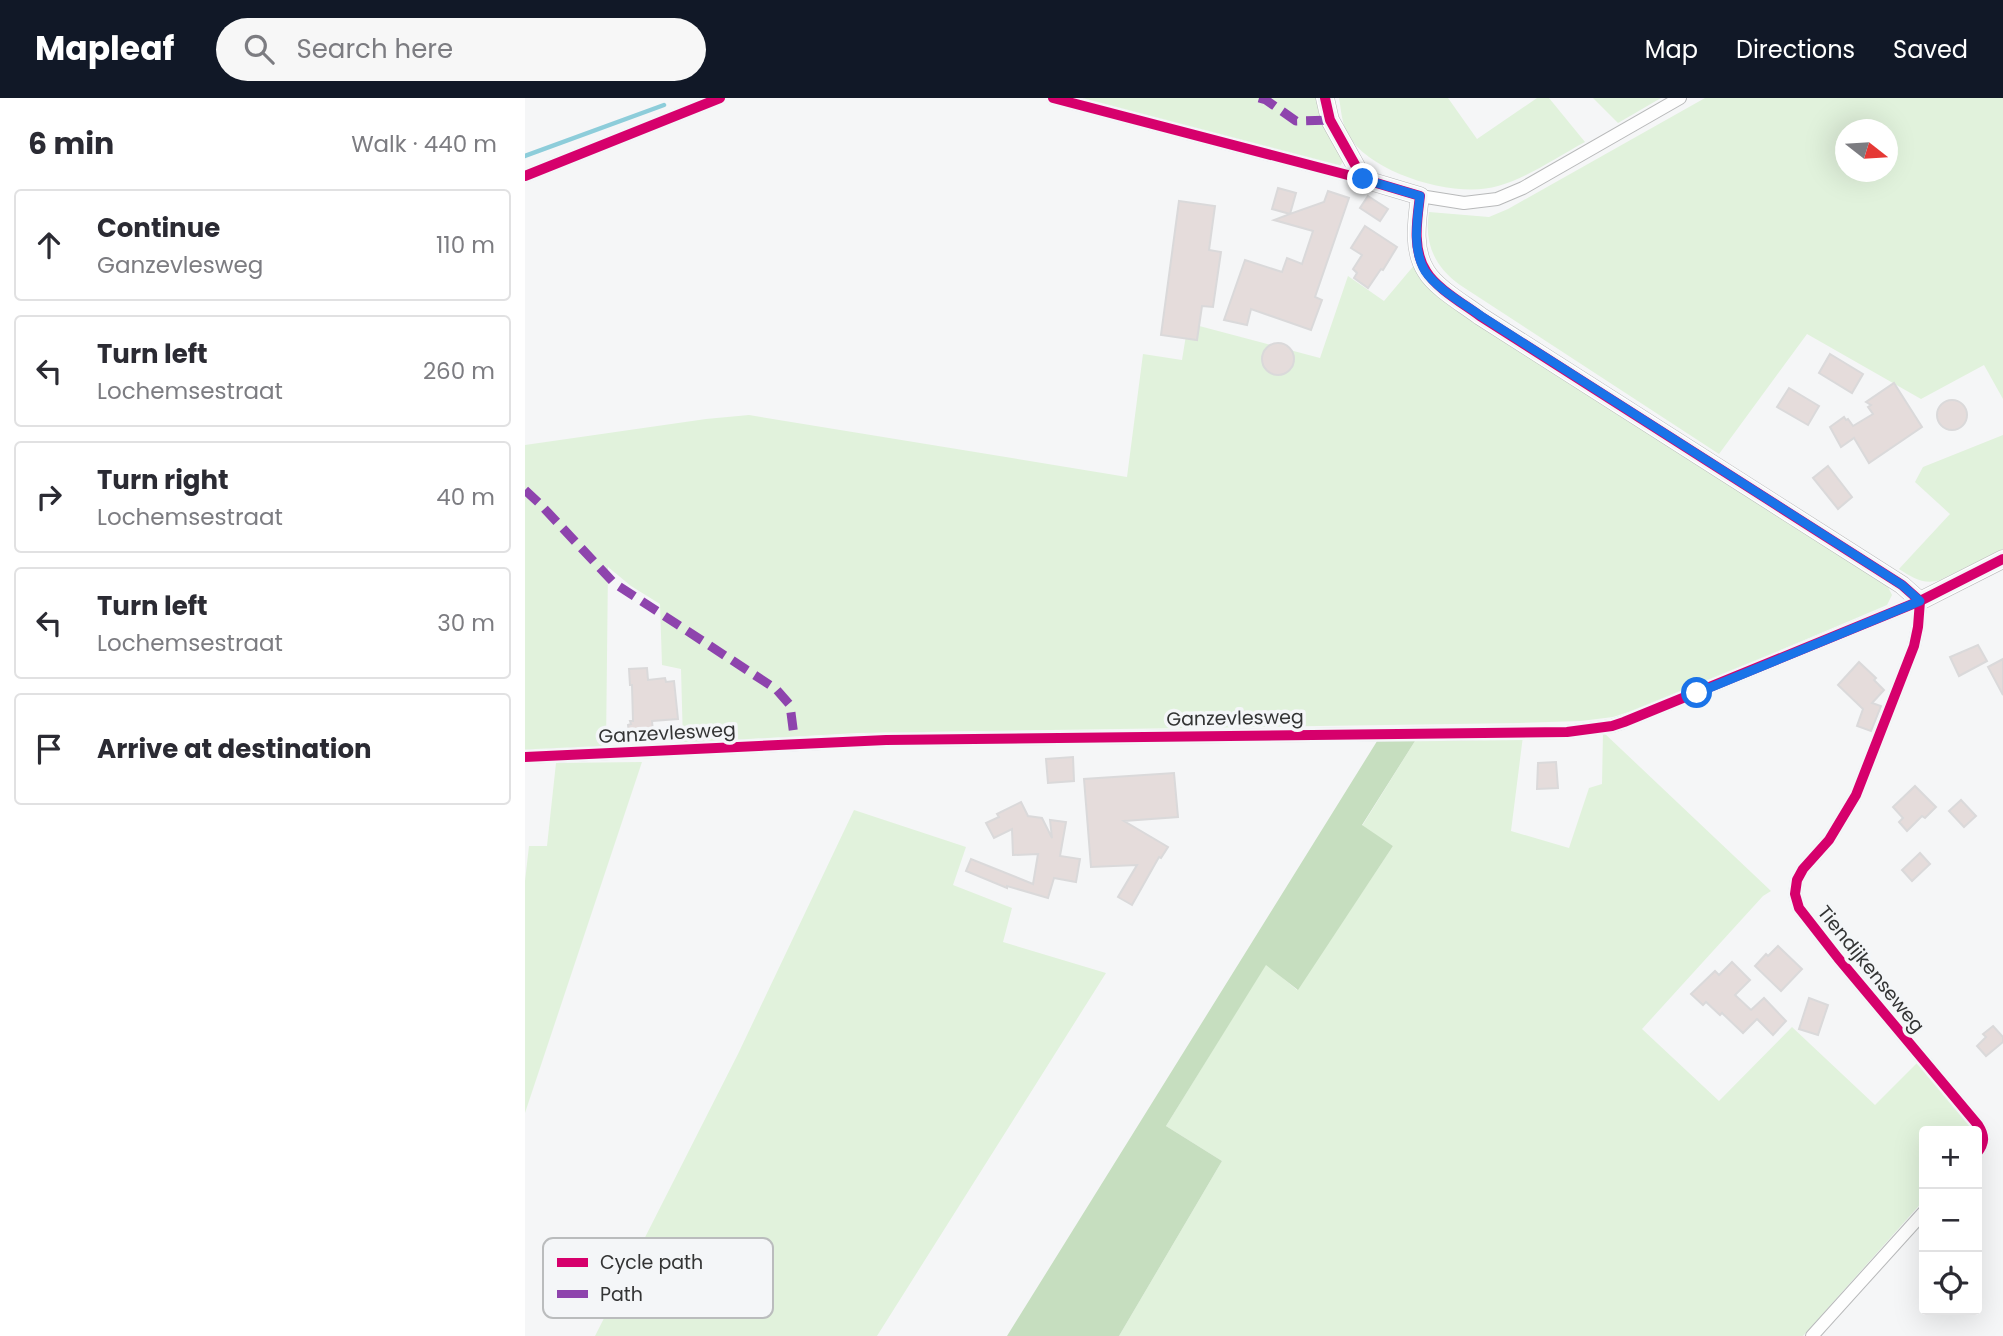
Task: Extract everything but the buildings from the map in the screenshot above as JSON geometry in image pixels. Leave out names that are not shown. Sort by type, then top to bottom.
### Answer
[{"type":"street","points":[[525,176],[720,98]]},
{"type":"street","points":[[1053,98],[1420,196],[1464,203],[1497,198],[1523,188],[1680,98]]},
{"type":"street","points":[[1325,98],[1330,120],[1363,179]]},
{"type":"street","points":[[1420,196],[1416,231],[1420,259],[1435,282],[1481,316],[1902,585],[1920,601],[2003,559]]},
{"type":"street","name":"Ganzevlesweg","points":[[525,757],[886,740],[1591,730],[1624,722],[1920,601]]},
{"type":"street","name":"Tiendijkenseweg","points":[[1920,601],[1914,646],[1856,795],[1829,840],[1803,869],[1797,880],[1795,894],[1799,908],[1838,958],[1978,1126]]},
{"type":"street","points":[[1812,1336],[1919,1218]]},
{"type":"green space","points":[[1081,98],[1319,98],[1345,159],[1340,166]]},
{"type":"green space","points":[[1339,98],[1448,98],[1477,139],[1537,98],[1549,98],[1585,142],[1532,172],[1498,186],[1460,189],[1438,186],[1394,172],[1359,149],[1346,131]]},
{"type":"green space","points":[[1593,98],[1661,98],[1618,123]]},
{"type":"green space","points":[[1705,98],[2003,98],[2003,399],[1984,365],[1921,399],[1807,334],[1719,454],[1460,285],[1443,270],[1430,244],[1429,212],[1489,217],[1508,209]]},
{"type":"green space","points":[[1416,263],[1881,579],[1892,595],[1887,605],[1654,704],[1613,717],[1581,721],[857,733],[683,743],[681,669],[662,665],[660,604],[631,586],[608,567],[606,747],[525,751],[525,445],[749,415],[1127,477],[1143,354],[1182,360],[1188,323],[1320,358],[1348,276],[1384,301]]},
{"type":"green space","points":[[2003,435],[2003,549],[1940,580],[1919,580],[1899,569],[1950,514],[1915,482],[1923,467]]},
{"type":"green space","points":[[1603,732],[1771,891],[1763,896],[1642,1029],[1719,1101],[1792,1027],[1875,1105],[1918,1062],[1972,1126],[1919,1126],[1919,1206],[1803,1336],[1119,1336],[1222,1161],[1166,1126],[1266,964],[1297,990],[1393,846],[1362,826],[1415,741],[1523,736],[1511,831],[1569,848],[1589,788],[1602,784]]},
{"type":"green space","points":[[1379,738],[1415,741],[1362,825],[1393,846],[1298,990],[1266,965],[1166,1126],[1222,1161],[1119,1336],[1007,1336]]},
{"type":"green space","points":[[642,762],[525,1113],[525,881],[529,846],[547,846],[556,763]]},
{"type":"green space","points":[[854,810],[966,847],[953,885],[1012,908],[1003,942],[1106,973],[877,1336],[595,1336],[604,1318],[773,1318],[773,1238],[645,1238],[738,1054]]},
{"type":"waterway","points":[[525,156],[664,105]]},
{"type":"marked path","points":[[1259,98],[1296,121],[1330,120]]},
{"type":"marked path","points":[[525,490],[614,583],[776,689],[790,705],[795,744]]},
{"type":"cycle path","points":[[525,176],[720,98]]},
{"type":"cycle path","points":[[1053,98],[1420,196],[1417,234],[1419,253],[1426,271],[1443,290],[1902,585],[1920,601]]},
{"type":"cycle path","points":[[1325,98],[1330,120],[1363,179]]},
{"type":"cycle path","points":[[525,757],[886,740],[1567,732],[1612,726],[1920,601],[2003,559]]},
{"type":"cycle path","points":[[1920,601],[1914,646],[1856,795],[1829,840],[1803,869],[1797,880],[1795,894],[1799,908],[1838,958],[1978,1126]]},
{"type":"cycle path","points":[[1982,1133],[1982,1146]]},
{"type":"route","points":[[1363,179],[1420,196],[1416,231],[1420,259],[1435,282],[1481,316],[1902,585],[1920,601],[1697,693]]}]
